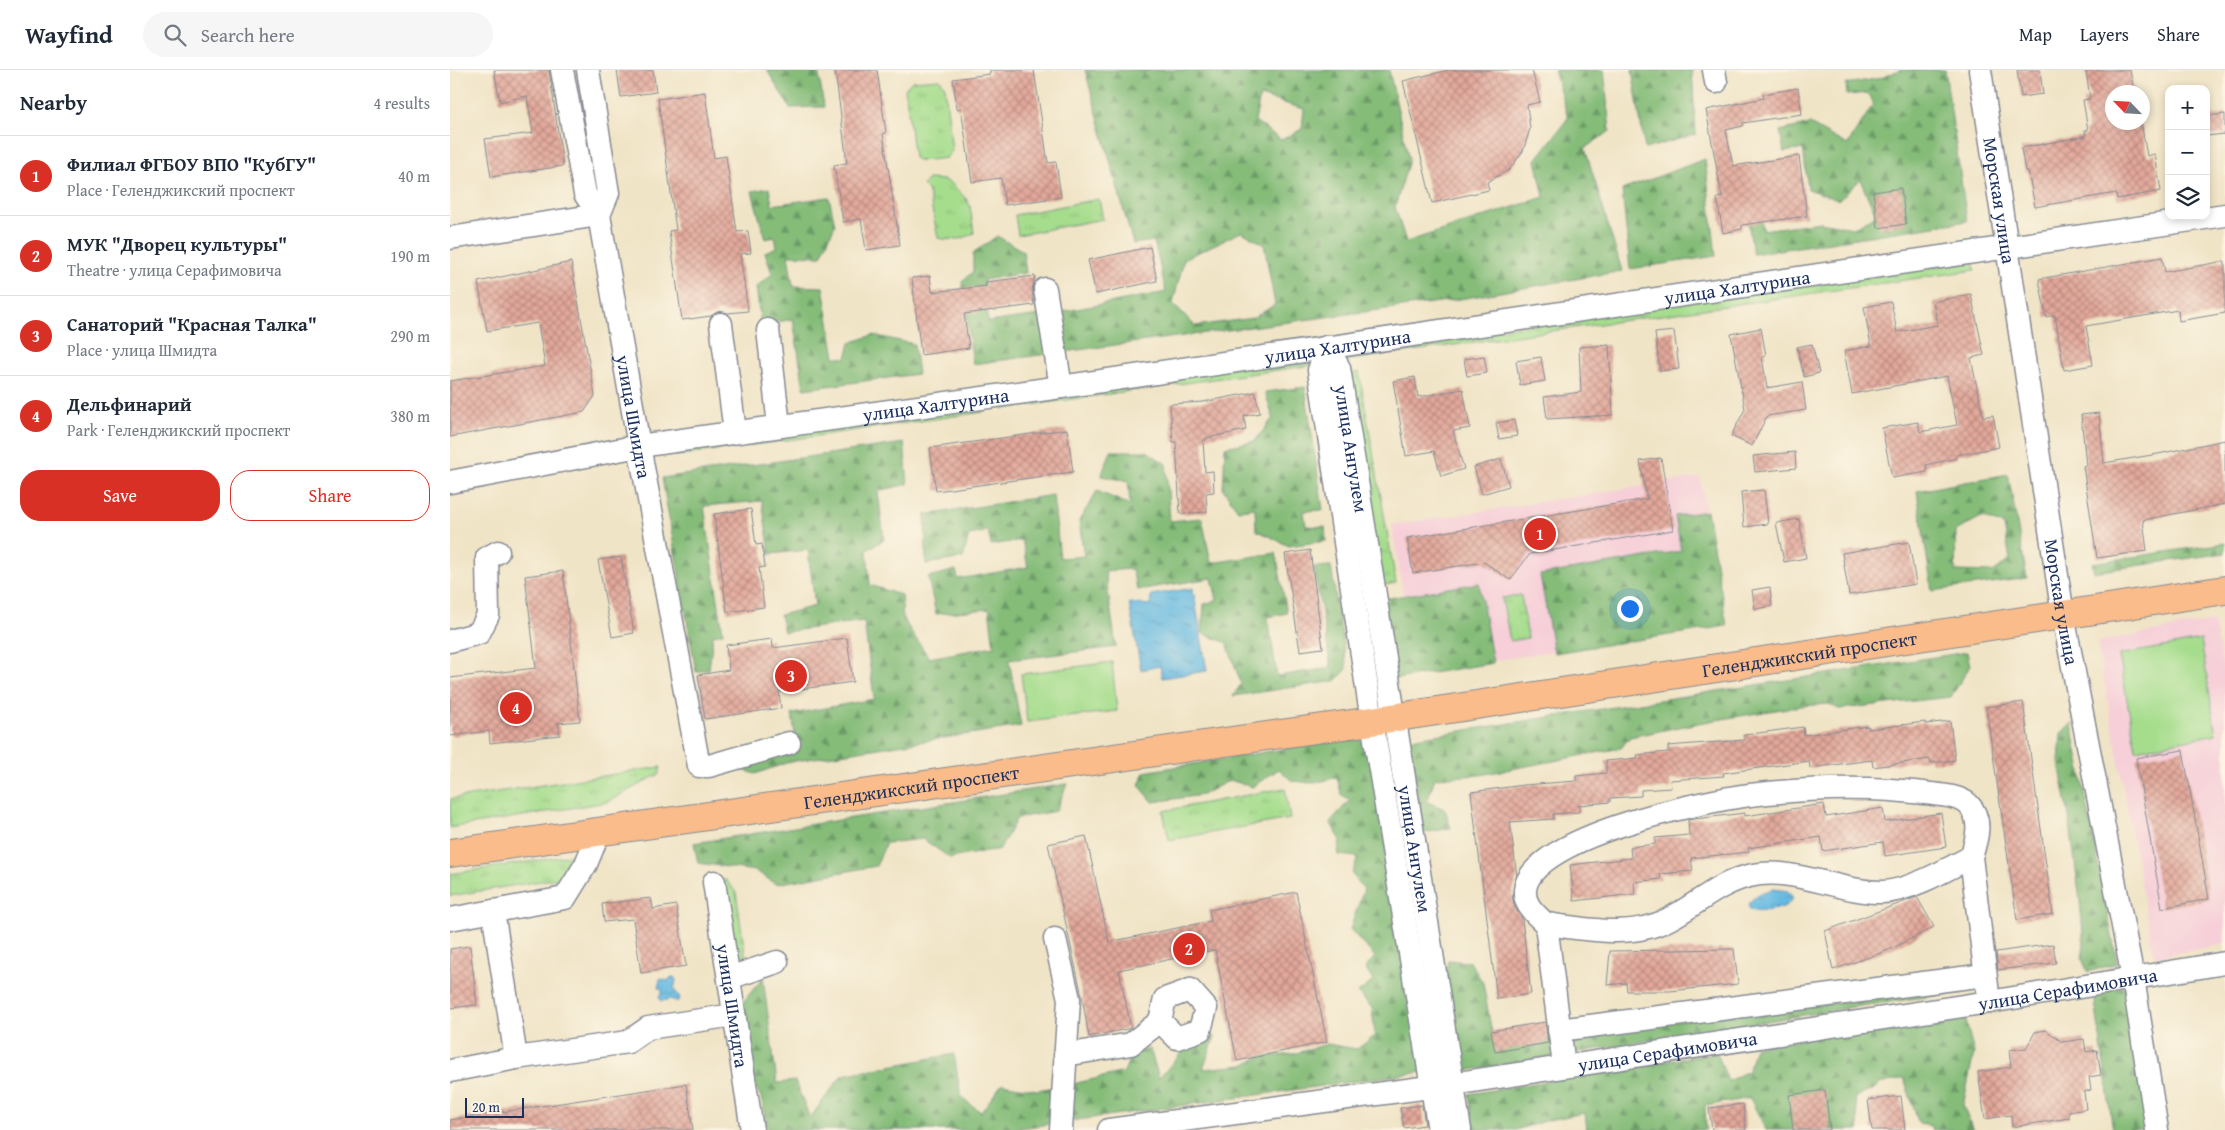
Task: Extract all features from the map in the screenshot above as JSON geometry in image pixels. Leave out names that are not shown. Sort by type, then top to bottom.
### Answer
[{"type":"main road","name":"Геленджикский проспект","points":[[450,854],[1383,719],[2225,590]]},
{"type":"street","name":"улица Шмидта","points":[[562,70],[585,194],[599,215],[639,446],[700,766],[709,766],[789,743]]},
{"type":"street","points":[[450,238],[599,215],[608,192],[588,70]]},
{"type":"street","name":"Морская улица","points":[[1980,70],[2063,615],[2133,978],[2157,1130]]},
{"type":"street","name":"улица Халтурина","points":[[450,482],[639,446],[2225,215]]},
{"type":"street","points":[[1045,289],[1061,386]]},
{"type":"street","points":[[721,324],[735,432]]},
{"type":"street","points":[[768,330],[779,426]]},
{"type":"street","name":"улица Ангулем","points":[[1327,347],[1320,370],[1383,719],[1442,1085],[1460,1130]]},
{"type":"street","points":[[450,641],[479,632],[488,615],[487,558],[498,552]]},
{"type":"street","points":[[1971,857],[1928,879],[1885,892],[1850,890],[1789,874],[1749,876],[1716,890],[1668,920],[1632,931],[1588,930],[1546,924],[1532,911],[1525,893],[1531,873],[1547,858],[1594,834],[1671,810],[1749,795],[1815,789],[1889,789],[1948,796],[1967,803],[1977,818],[1978,838],[1971,857],[1989,1002]]},
{"type":"street","points":[[450,919],[565,898],[586,864],[599,832]]},
{"type":"street","name":"улица Шмидта","points":[[714,882],[752,1130]]},
{"type":"street","points":[[493,911],[516,1058]]},
{"type":"street","points":[[1546,924],[1564,1066]]},
{"type":"street","points":[[1055,939],[1069,999],[1061,1130]]},
{"type":"street","points":[[729,978],[778,962]]},
{"type":"street","name":"улица Серафимовича","points":[[1109,1130],[1442,1085],[1989,1002],[2225,963]]},
{"type":"street","points":[[1559,1030],[1985,975]]},
{"type":"street","points":[[450,1071],[516,1058],[628,1042],[648,1028],[734,1015]]},
{"type":"street","points":[[1065,1055],[1131,1044],[1160,1020]]},
{"type":"street","name":"улица Ангулем","points":[[1439,1130],[1442,1085]]},
{"type":"shaded area","points":[[1700,477],[1725,624],[1416,673],[1392,525]]},
{"type":"shaded area","points":[[2214,621],[2225,677],[2225,944],[2154,957],[2097,642]]},
{"type":"green space","points":[[767,70],[818,70],[824,107],[790,108]]},
{"type":"green space","points":[[1085,70],[1389,70],[1409,160],[1395,207],[1406,242],[1544,197],[1536,160],[1568,118],[1554,70],[1604,70],[1610,131],[1585,148],[1622,271],[1454,300],[973,364],[962,281],[973,272],[973,253],[997,236],[1023,251],[1026,273],[984,280],[988,322],[1061,312],[1166,292],[1154,241],[1133,244]],"holes":[[[1260,96],[1304,109],[1302,129],[1281,140],[1255,121]],[[1241,232],[1264,244],[1275,305],[1253,318],[1195,326],[1173,303],[1184,259]]]},
{"type":"green space","points":[[1632,70],[1692,70],[1696,134],[1645,149]]},
{"type":"green space","points":[[1900,70],[1945,70],[1967,221],[1753,254],[1744,197],[1757,195],[1763,230],[1820,222],[1853,228],[1876,215],[1860,180],[1839,200],[1808,189],[1803,149],[1784,152],[1780,131],[1810,124],[1847,145],[1873,105],[1868,93],[1847,95],[1846,84],[1881,78]]},
{"type":"green space","points":[[940,79],[945,87],[952,151],[946,158],[920,161],[914,158],[905,89],[912,81]]},
{"type":"green space","points":[[1705,159],[1716,256],[1630,269],[1622,190]]},
{"type":"green space","points":[[928,179],[944,180],[952,184],[967,200],[970,206],[974,233],[956,239],[938,238],[928,190],[923,185]]},
{"type":"green space","points":[[769,188],[772,205],[829,197],[835,225],[821,256],[788,255],[793,286],[823,287],[835,357],[846,358],[850,343],[873,335],[914,344],[918,374],[804,389],[793,319],[761,325],[756,287],[772,274],[765,252],[777,247],[775,237],[765,239],[752,191]]},
{"type":"green space","points":[[1099,199],[1103,219],[1018,235],[1015,215]]},
{"type":"green space","points":[[1973,261],[1975,270],[1343,361],[1337,353]]},
{"type":"green space","points":[[1319,355],[1313,365],[1003,409],[1006,401]]},
{"type":"green space","points":[[1359,372],[1396,583],[1380,586],[1346,374]]},
{"type":"green space","points":[[1305,387],[1323,510],[1304,511],[1306,526],[1325,527],[1326,541],[1289,546],[1256,530],[1255,508],[1238,510],[1223,489],[1225,447],[1255,441],[1273,418],[1265,392]]},
{"type":"green space","points":[[976,405],[983,412],[676,456],[675,449]]},
{"type":"green space","points":[[904,443],[908,484],[878,491],[884,540],[867,550],[870,585],[901,595],[903,619],[929,658],[994,646],[989,609],[936,614],[928,577],[956,570],[958,579],[1028,567],[1022,540],[991,545],[988,531],[969,535],[963,558],[926,564],[925,515],[1053,495],[1060,558],[1084,556],[1079,521],[1097,491],[1130,505],[1128,481],[1101,476],[1111,451],[1147,451],[1166,464],[1170,521],[1202,518],[1211,563],[1276,553],[1287,613],[1268,617],[1277,676],[1331,668],[1314,567],[1331,566],[1347,669],[1336,681],[1233,696],[1241,684],[1227,643],[1202,633],[1204,604],[1217,600],[1212,578],[1137,590],[1132,569],[1105,571],[1116,647],[1009,660],[1021,726],[789,762],[755,774],[731,766],[797,748],[792,714],[874,699],[864,621],[784,632],[780,615],[815,606],[808,550],[770,554],[762,501],[704,506],[723,633],[713,635],[709,669],[696,672],[662,478]]},
{"type":"green space","points":[[2008,474],[2027,578],[1932,591],[1917,491]],"holes":[[[1981,517],[2004,525],[2010,560],[1993,572],[1955,571],[1956,531]]]},
{"type":"green space","points":[[1707,511],[1727,626],[1554,653],[1540,575],[1681,551],[1675,516]]},
{"type":"green space","points":[[2225,543],[2225,553],[2094,572],[2092,563]]},
{"type":"green space","points":[[1479,583],[1493,663],[1396,679],[1383,599]]},
{"type":"green space","points":[[1521,595],[1528,638],[1510,641],[1502,598]]},
{"type":"green space","points":[[2201,640],[2216,734],[2136,750],[2119,655]]},
{"type":"green space","points":[[1967,652],[1970,666],[1951,697],[1839,709],[1829,704],[1800,706],[1630,737],[1621,748],[1480,775],[1435,778],[1427,802],[1445,809],[1451,828],[1423,833],[1409,739]]},
{"type":"green space","points":[[1112,662],[1117,711],[1027,722],[1021,674]]},
{"type":"green space","points":[[2072,724],[2117,963],[2088,972],[2082,959],[2084,945],[2080,901],[2069,816],[2059,763],[2061,733]]},
{"type":"green space","points":[[1356,737],[1371,747],[1422,1072],[1006,1130],[768,1130],[761,1097],[749,1075],[742,1003],[763,978],[777,1083],[795,1081],[810,1118],[842,1075],[954,1054],[961,1097],[981,1112],[1002,1084],[1037,1090],[1124,1072],[1131,1054],[1150,1049],[1159,1078],[1202,1030],[1215,1037],[1203,1069],[1243,1065],[1261,1057],[1293,1054],[1327,1044],[1357,1049],[1375,1036],[1372,1008],[1358,993],[1373,981],[1365,968],[1375,957],[1350,929],[1364,889],[1352,874],[1358,857],[1338,855],[1340,839],[1330,822],[1350,800],[1342,796],[1337,777],[1315,783],[1292,781],[1279,769],[1252,787],[1230,780],[1202,795],[1153,802],[1139,785],[1144,772]]},
{"type":"green space","points":[[661,767],[659,774],[607,802],[450,828],[450,799]]},
{"type":"green space","points":[[1067,784],[1056,811],[1017,818],[1000,849],[950,858],[923,839],[886,843],[876,866],[776,884],[756,871],[698,863],[694,843]]},
{"type":"green space","points":[[1285,788],[1290,819],[1169,840],[1163,811]]},
{"type":"green space","points":[[585,853],[560,878],[450,896],[450,874]]},
{"type":"green space","points":[[725,879],[736,892],[746,960],[737,963],[723,882]]},
{"type":"green space","points":[[1448,960],[1470,962],[1483,983],[1495,1050],[1576,1033],[1988,985],[1961,992],[1847,1008],[1458,1072],[1444,982]]},
{"type":"green space","points":[[2125,986],[2150,1130],[2113,1130],[2094,994]]},
{"type":"green space","points":[[1964,1013],[1974,1053],[1963,1106],[1973,1130],[1932,1130],[1931,1126],[1919,1124],[1904,1078],[1879,1084],[1873,1090],[1855,1097],[1859,1130],[1766,1130],[1750,1098],[1705,1106],[1706,1130],[1587,1130],[1585,1113],[1548,1120],[1515,1130],[1465,1130],[1463,1120],[1472,1115],[1469,1094],[1717,1053],[1728,1081],[1748,1071],[1755,1047]]},
{"type":"water","points":[[1193,588],[1207,671],[1162,678],[1160,666],[1141,670],[1129,603],[1150,605],[1151,595]]},
{"type":"water","points":[[1774,889],[1788,891],[1793,898],[1786,906],[1774,910],[1750,910],[1748,905],[1753,898],[1762,892]]},
{"type":"water","points":[[674,977],[676,980],[674,989],[680,998],[677,1002],[671,999],[661,1001],[659,997],[662,989],[658,988],[660,979],[668,981]]},
{"type":"building","points":[[494,70],[549,70],[563,166],[491,177],[485,139],[533,133],[527,96],[500,102]]},
{"type":"building","points":[[617,70],[653,70],[656,92],[621,97]]},
{"type":"building","points":[[835,70],[877,70],[886,133],[883,134],[900,245],[866,250],[861,219],[843,222],[834,165],[847,163]]},
{"type":"building","points":[[990,70],[1034,70],[1048,163],[1056,162],[1061,197],[1005,205],[1001,178],[972,182],[961,108],[957,109],[953,79],[990,74]]},
{"type":"building","points":[[1448,70],[1532,70],[1540,102],[1527,105],[1530,129],[1523,151],[1509,170],[1487,182],[1489,190],[1432,203],[1403,81]]},
{"type":"building","points":[[2017,70],[2040,70],[2043,94],[2021,97]]},
{"type":"building","points":[[2086,70],[2130,70],[2133,85],[2105,85],[2105,130],[2142,130],[2147,156],[2155,154],[2161,191],[2117,199],[2116,193],[2035,207],[2028,171],[2025,171],[2021,148],[2086,136],[2085,130],[2088,130],[2083,100],[2090,99]]},
{"type":"building","points":[[1798,88],[1802,114],[1743,123],[1743,126],[1726,130],[1733,166],[1799,156],[1807,216],[1742,225],[1742,229],[1723,233],[1717,198],[1722,197],[1706,110],[1764,98],[1763,94]]},
{"type":"building","points":[[705,92],[714,158],[726,156],[737,232],[748,231],[751,253],[740,254],[748,311],[728,313],[719,311],[711,316],[682,320],[669,231],[676,230],[658,99]]},
{"type":"building","points":[[2225,114],[2225,134],[2210,136],[2210,116]]},
{"type":"building","points":[[1901,188],[1906,224],[1878,228],[1873,192]]},
{"type":"building","points":[[1150,247],[1157,281],[1096,294],[1088,260]]},
{"type":"building","points":[[2162,257],[2165,272],[2225,261],[2225,313],[2179,321],[2178,310],[2086,326],[2093,365],[2064,370],[2055,315],[2046,317],[2039,279]]},
{"type":"building","points":[[571,262],[595,396],[584,412],[450,437],[450,381],[545,366],[538,323],[487,331],[478,282]]},
{"type":"building","points":[[930,276],[932,292],[986,286],[986,282],[1035,276],[1032,291],[1034,305],[964,314],[969,348],[921,355],[912,278]]},
{"type":"building","points":[[1971,294],[1984,355],[1971,358],[1983,417],[1993,415],[1999,447],[1957,455],[1957,458],[1926,465],[1927,472],[1892,478],[1882,428],[1918,422],[1920,432],[1957,425],[1947,376],[1852,394],[1844,351],[1871,346],[1864,307],[1891,302],[1897,332],[1938,325],[1933,302]]},
{"type":"building","points":[[1761,328],[1766,356],[1762,357],[1767,388],[1802,382],[1806,410],[1767,416],[1752,446],[1731,436],[1745,409],[1731,334]]},
{"type":"building","points":[[1674,331],[1679,369],[1660,371],[1655,333]]},
{"type":"building","points":[[1812,344],[1819,373],[1804,377],[1797,347]]},
{"type":"building","points":[[1609,345],[1613,415],[1547,419],[1544,397],[1581,392],[1579,347]]},
{"type":"building","points":[[1484,356],[1487,373],[1467,376],[1464,359]]},
{"type":"building","points":[[1541,357],[1545,381],[1520,385],[1516,361]]},
{"type":"building","points":[[1415,377],[1418,397],[1463,389],[1470,428],[1453,431],[1464,469],[1441,476],[1434,451],[1406,456],[1393,381]]},
{"type":"building","points":[[1255,392],[1260,413],[1244,416],[1246,430],[1203,440],[1205,472],[1213,471],[1214,492],[1206,493],[1207,512],[1180,514],[1176,442],[1173,442],[1170,404],[1203,402]]},
{"type":"building","points":[[2099,413],[2104,463],[2225,440],[2225,504],[2143,520],[2147,551],[2097,558],[2083,466],[2086,465],[2081,415]]},
{"type":"building","points":[[1514,420],[1517,436],[1499,439],[1496,423]]},
{"type":"building","points":[[1067,429],[1073,472],[936,491],[930,448]]},
{"type":"building","points":[[1795,452],[1796,468],[1755,472],[1753,456]]},
{"type":"building","points":[[1661,458],[1673,530],[1530,554],[1510,580],[1484,562],[1413,573],[1407,538],[1647,499],[1640,461]]},
{"type":"building","points":[[1501,459],[1509,486],[1482,494],[1474,467]]},
{"type":"building","points":[[1764,490],[1768,524],[1744,527],[1741,492]]},
{"type":"building","points":[[751,509],[756,545],[762,544],[765,567],[759,568],[764,607],[727,612],[714,514]]},
{"type":"building","points":[[1799,519],[1806,558],[1784,562],[1776,523]]},
{"type":"building","points":[[1909,542],[1916,584],[1849,595],[1842,553]]},
{"type":"building","points":[[1310,550],[1323,648],[1300,651],[1285,554]]},
{"type":"building","points":[[621,557],[634,633],[612,637],[598,560]]},
{"type":"building","points":[[563,571],[580,721],[558,723],[560,735],[490,743],[489,731],[450,736],[450,678],[536,668],[525,576]]},
{"type":"building","points":[[1770,587],[1772,606],[1755,609],[1752,590]]},
{"type":"building","points":[[847,638],[853,682],[779,692],[781,708],[705,719],[698,675],[729,670],[726,645],[772,639],[773,648]]},
{"type":"building","points":[[2023,702],[2053,914],[2017,920],[1986,707]]},
{"type":"building","points":[[1950,721],[1955,760],[1931,763],[1930,759],[1873,767],[1872,760],[1810,768],[1809,761],[1723,773],[1724,776],[1670,780],[1671,788],[1641,790],[1641,796],[1610,798],[1610,802],[1579,805],[1579,812],[1553,814],[1553,819],[1510,822],[1517,877],[1512,896],[1515,908],[1522,919],[1531,994],[1497,999],[1471,792],[1576,781],[1576,776],[1606,773],[1606,761],[1638,758],[1637,755],[1668,752],[1668,746],[1745,740],[1744,735],[1803,727],[1804,735],[1868,726],[1869,729]]},
{"type":"building","points":[[2183,750],[2209,899],[2162,908],[2136,758]]},
{"type":"building","points":[[1824,804],[1826,817],[1883,808],[1885,822],[1941,813],[1946,847],[1885,856],[1883,842],[1823,851],[1821,837],[1748,848],[1749,852],[1691,858],[1693,871],[1660,874],[1661,879],[1634,882],[1635,894],[1574,901],[1570,865],[1631,858],[1630,847],[1655,844],[1655,838],[1689,835],[1688,820],[1745,813],[1745,816]]},
{"type":"building","points":[[1086,836],[1109,942],[1211,921],[1209,910],[1296,892],[1327,1042],[1237,1061],[1215,950],[1119,970],[1131,1028],[1089,1037],[1082,996],[1048,844]]},
{"type":"building","points":[[1917,897],[1934,927],[1889,950],[1833,970],[1825,931]]},
{"type":"building","points":[[651,898],[653,909],[676,905],[686,966],[641,973],[633,919],[604,922],[602,904]]},
{"type":"building","points":[[2053,944],[2056,963],[1998,970],[1996,952]]},
{"type":"building","points":[[470,946],[477,1005],[450,1008],[450,949]]},
{"type":"building","points":[[1734,949],[1738,984],[1670,991],[1627,991],[1626,983],[1607,985],[1610,951]]},
{"type":"building","points":[[1545,1022],[1548,1043],[1495,1052],[1491,1031]]},
{"type":"building","points":[[2046,1030],[2062,1042],[2084,1039],[2086,1052],[2097,1050],[2101,1075],[2089,1077],[2091,1090],[2084,1092],[2086,1109],[2069,1112],[2069,1118],[2012,1127],[2011,1115],[1985,1119],[1978,1072],[2011,1067],[2009,1050],[2026,1048],[2035,1032]]},
{"type":"building","points":[[686,1084],[693,1130],[450,1130],[450,1120]]},
{"type":"building","points":[[1825,1090],[1830,1130],[1793,1130],[1789,1095]]},
{"type":"building","points":[[1901,1096],[1905,1130],[1872,1130],[1868,1100]]},
{"type":"building","points":[[1743,1104],[1746,1130],[1712,1130],[1709,1108]]},
{"type":"building","points":[[1422,1105],[1425,1125],[1404,1128],[1400,1108]]},
{"type":"place","name":"Филиал ФГБОУ ВПО \"КубГУ\"","points":[[1540,534]]},
{"type":"place","name":"Санаторий \"Красная Талка\"","points":[[791,676]]},
{"type":"place","name":"Дельфинарий","points":[[516,708]]},
{"type":"place","name":"МУК \"Дворец культуры\"","points":[[1189,949]]}]
